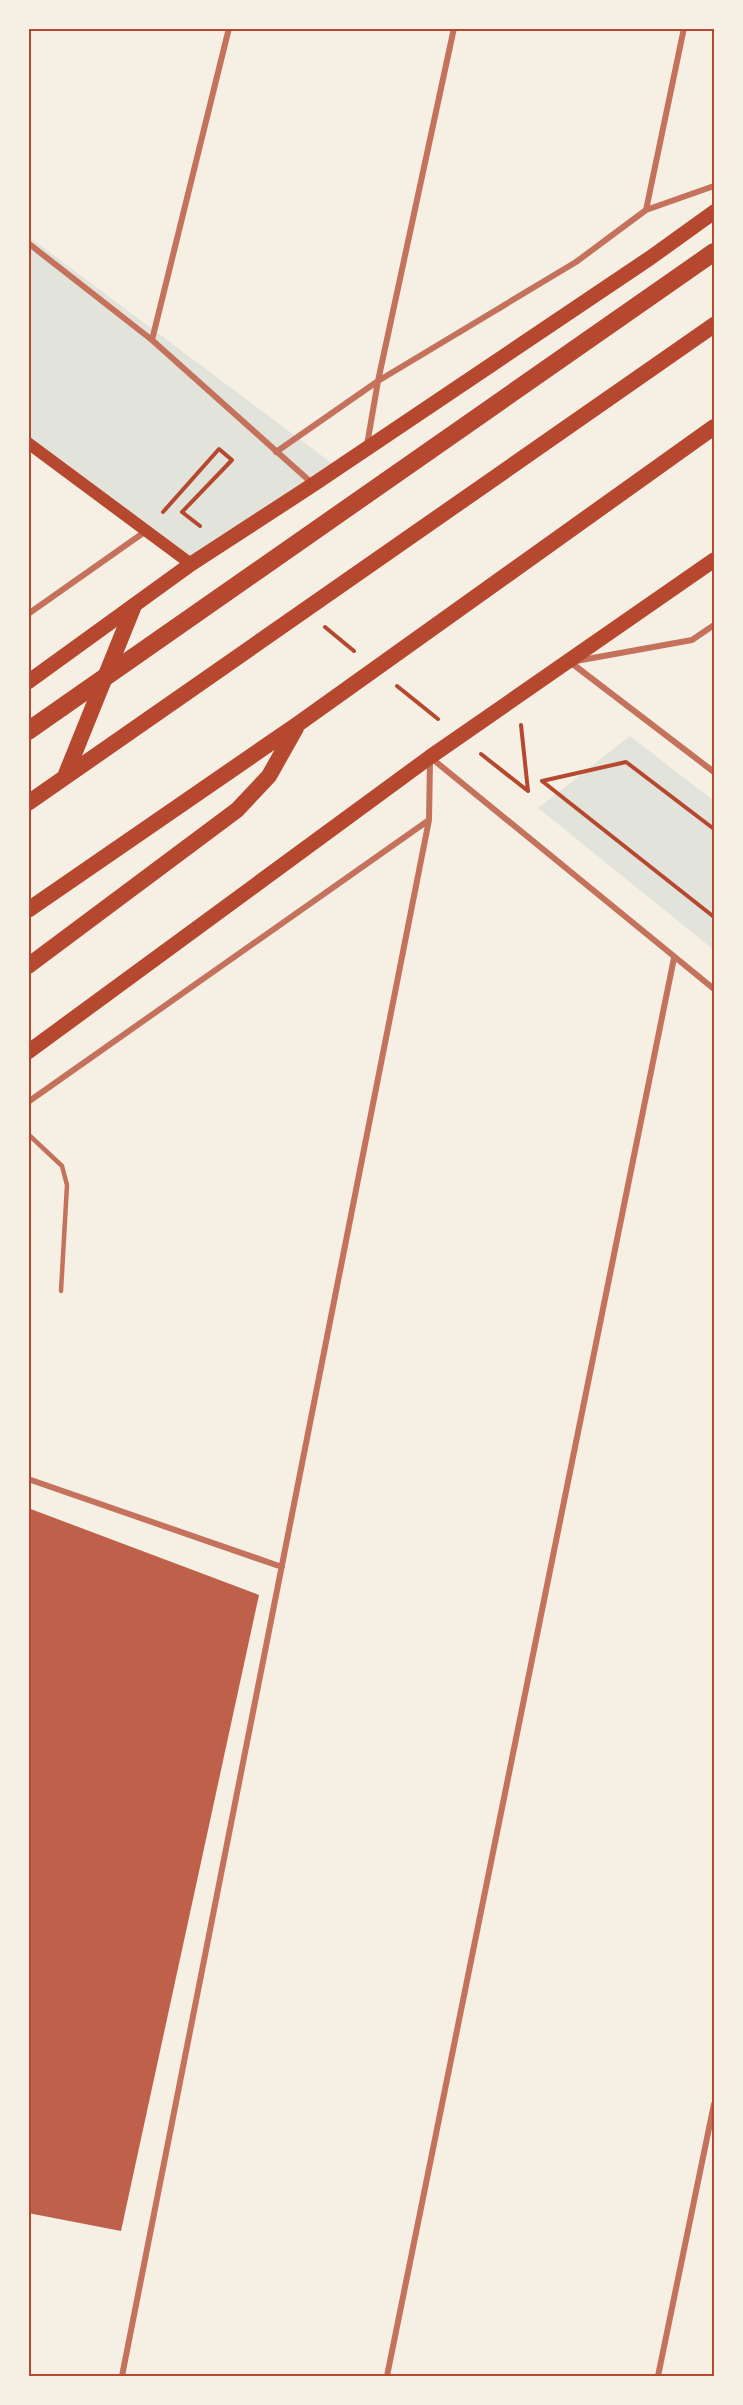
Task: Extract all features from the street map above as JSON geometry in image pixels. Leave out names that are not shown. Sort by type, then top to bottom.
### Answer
[{"type":"highway","points":[[28,731],[714,252]]},
{"type":"highway","points":[[28,803],[66,774],[714,325]]},
{"type":"highway","points":[[28,910],[298,724],[714,427]]},
{"type":"highway","points":[[66,774],[133,608]]},
{"type":"highway","points":[[28,966],[237,810],[269,776],[298,724]]},
{"type":"main road","points":[[28,682],[191,564],[650,258],[714,212]]},
{"type":"main road","points":[[28,443],[191,564]]},
{"type":"main road","points":[[28,1052],[430,757],[714,560]]},
{"type":"street","points":[[152,340],[229,28]]},
{"type":"street","points":[[366,448],[378,381],[454,28]]},
{"type":"street","points":[[646,210],[684,28]]},
{"type":"street","points":[[276,452],[378,381],[576,262],[646,210],[714,186]]},
{"type":"street","points":[[28,243],[152,340],[314,484]]},
{"type":"street","points":[[28,614],[146,531]]},
{"type":"street","points":[[570,662],[692,640],[714,625]]},
{"type":"street","points":[[570,662],[714,772]]},
{"type":"street","points":[[122,2376],[429,820],[430,757]]},
{"type":"street","points":[[430,757],[714,989]]},
{"type":"street","points":[[28,1102],[429,820]]},
{"type":"street","points":[[387,2376],[674,958]]},
{"type":"street","points":[[28,1479],[282,1567]]},
{"type":"street","points":[[658,2376],[714,2104]]},
{"type":"lane","points":[[28,1134],[62,1166],[68,1185],[62,1291]]},
{"type":"path","points":[[146,531],[219,450],[232,460],[182,512]]},
{"type":"path","points":[[517,698],[528,791]]},
{"type":"path","points":[[714,829],[626,762],[542,781],[714,917]]},
{"type":"shaded area","points":[[28,236],[337,467],[191,564],[29,437]]},
{"type":"shaded area","points":[[630,736],[714,801],[714,950],[538,808]]},
{"type":"building","points":[[28,1508],[259,1595],[121,2231],[28,2213]]}]
